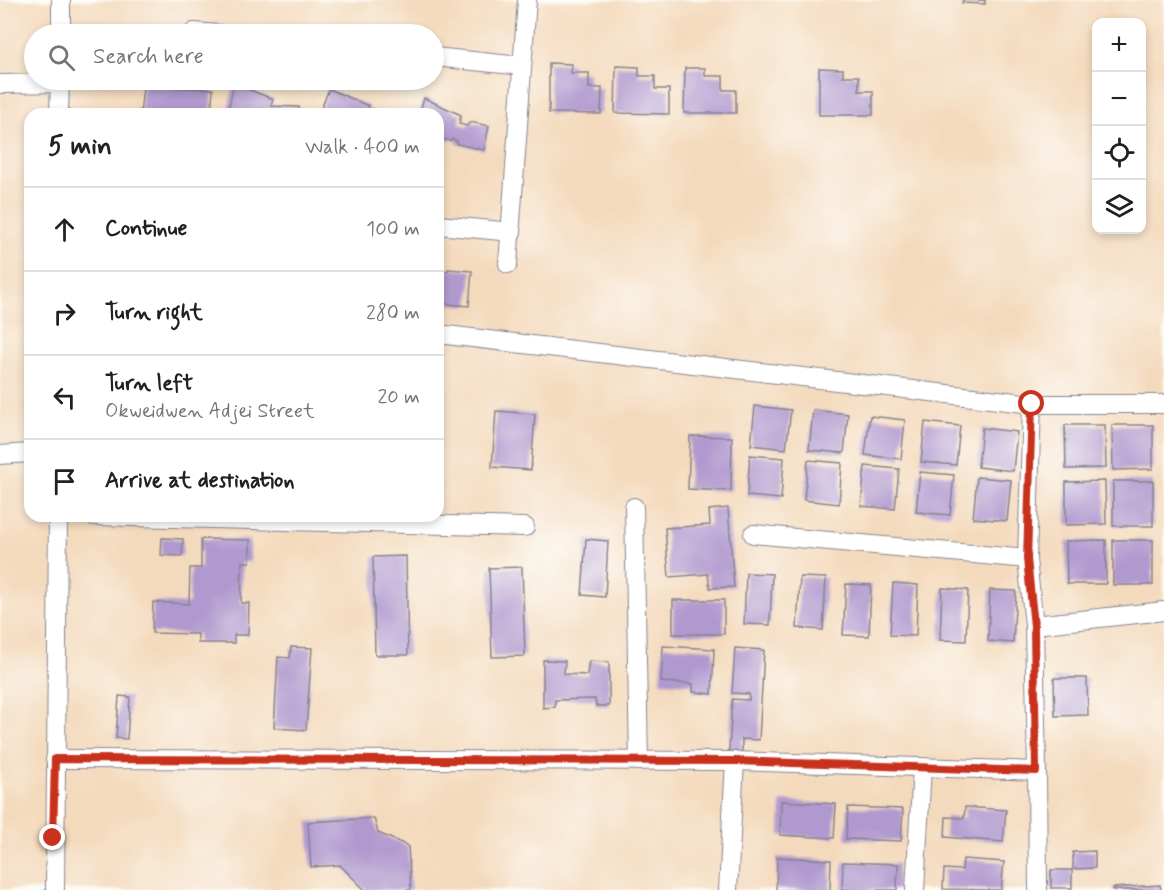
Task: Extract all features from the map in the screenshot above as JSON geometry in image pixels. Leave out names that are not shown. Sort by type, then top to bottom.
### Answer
[{"type":"street","points":[[61,0],[61,24]]},
{"type":"street","points":[[508,264],[512,232],[526,0]]},
{"type":"street","points":[[444,58],[522,66]]},
{"type":"street","points":[[0,84],[24,83]]},
{"type":"street","points":[[59,108],[60,90]]},
{"type":"street","points":[[444,226],[512,232]]},
{"type":"street","points":[[444,335],[1032,404],[1164,404]]},
{"type":"street","points":[[1032,404],[1027,559],[1034,626],[1038,890]]},
{"type":"street","points":[[0,455],[24,453]]},
{"type":"street","points":[[634,507],[639,761]]},
{"type":"street","points":[[54,890],[58,522]]},
{"type":"street","points":[[329,522],[525,527]]},
{"type":"street","points":[[753,534],[1027,559]]},
{"type":"street","points":[[1034,626],[1164,611]]},
{"type":"street","points":[[55,759],[735,761],[1036,771]]},
{"type":"street","points":[[728,890],[735,761]]},
{"type":"street","points":[[915,890],[922,767]]},
{"type":"building","points":[[963,0],[985,0],[985,4],[962,3]]},
{"type":"building","points":[[549,63],[572,64],[571,73],[589,73],[589,88],[602,88],[601,114],[549,113]]},
{"type":"building","points":[[616,66],[639,67],[639,76],[655,76],[655,89],[669,89],[669,114],[615,113]]},
{"type":"building","points":[[685,68],[705,68],[705,76],[723,76],[723,90],[736,90],[736,113],[684,113]]},
{"type":"building","points":[[819,68],[843,69],[843,76],[859,76],[859,91],[873,91],[873,115],[819,115]]},
{"type":"building","points":[[143,90],[213,90],[211,108],[141,108]]},
{"type":"building","points":[[233,90],[250,90],[273,99],[271,106],[299,107],[299,108],[228,108]]},
{"type":"building","points":[[329,90],[369,106],[368,108],[321,108]]},
{"type":"building","points":[[424,98],[461,115],[459,124],[467,126],[470,122],[489,126],[484,150],[457,144],[457,141],[452,139],[450,141],[444,140],[444,108],[421,108]]},
{"type":"building","points":[[448,269],[472,271],[469,306],[444,304],[444,271],[448,271]]},
{"type":"building","points":[[755,406],[791,410],[786,449],[751,445]]},
{"type":"building","points":[[813,410],[848,414],[844,453],[809,450]]},
{"type":"building","points":[[496,411],[535,414],[531,470],[492,467]]},
{"type":"building","points":[[870,416],[905,420],[901,459],[865,455]]},
{"type":"building","points":[[925,422],[960,426],[956,465],[921,462]]},
{"type":"building","points":[[1065,425],[1105,425],[1106,468],[1066,469]]},
{"type":"building","points":[[1112,425],[1153,425],[1153,469],[1113,470]]},
{"type":"building","points":[[982,428],[1017,432],[1013,471],[978,467]]},
{"type":"building","points":[[690,436],[732,437],[731,491],[688,489]]},
{"type":"building","points":[[750,455],[784,458],[781,499],[747,496]]},
{"type":"building","points":[[808,460],[842,463],[839,504],[804,500]]},
{"type":"building","points":[[865,466],[899,469],[895,509],[861,506]]},
{"type":"building","points":[[920,472],[954,475],[950,515],[916,512]]},
{"type":"building","points":[[977,477],[1011,480],[1007,521],[973,518]]},
{"type":"building","points":[[1105,481],[1106,524],[1066,525],[1066,482]]},
{"type":"building","points":[[1113,481],[1153,481],[1153,526],[1113,526]]},
{"type":"building","points":[[728,508],[734,587],[710,588],[708,574],[669,577],[665,528],[710,525],[709,510]]},
{"type":"building","points":[[162,538],[183,539],[182,556],[161,555]]},
{"type":"building","points":[[201,539],[250,540],[250,562],[242,562],[241,603],[249,603],[248,635],[234,635],[234,643],[198,643],[198,634],[152,633],[153,602],[189,604],[190,568],[201,568]]},
{"type":"building","points":[[586,539],[608,541],[605,597],[582,595]]},
{"type":"building","points":[[1106,540],[1106,584],[1067,584],[1066,541]]},
{"type":"building","points":[[1113,540],[1153,540],[1153,585],[1113,585]]},
{"type":"building","points":[[406,556],[408,655],[375,655],[373,557]]},
{"type":"building","points":[[522,567],[525,656],[492,657],[489,568]]},
{"type":"building","points":[[746,573],[772,574],[770,625],[744,624]]},
{"type":"building","points":[[800,577],[826,578],[823,630],[797,628]]},
{"type":"building","points":[[893,583],[918,585],[916,636],[890,635]]},
{"type":"building","points":[[846,584],[871,585],[869,636],[843,635]]},
{"type":"building","points":[[942,588],[968,590],[966,641],[940,640]]},
{"type":"building","points":[[990,590],[1016,591],[1013,643],[988,641]]},
{"type":"building","points":[[673,600],[724,600],[724,634],[673,634]]},
{"type":"building","points":[[663,646],[714,649],[712,694],[693,692],[693,684],[661,682]]},
{"type":"building","points":[[291,647],[312,648],[306,730],[274,728],[278,657],[290,658]]},
{"type":"building","points":[[735,648],[764,650],[759,740],[742,739],[742,752],[729,751],[732,699],[749,700],[749,694],[732,693]]},
{"type":"building","points":[[543,660],[565,661],[564,674],[587,675],[589,661],[609,662],[609,706],[596,706],[595,699],[555,700],[555,707],[543,708]]},
{"type":"building","points":[[1054,678],[1087,678],[1088,715],[1055,716]]},
{"type":"building","points":[[119,696],[130,697],[127,739],[116,738]]},
{"type":"building","points":[[781,801],[836,804],[834,838],[780,835]]},
{"type":"building","points":[[848,807],[903,809],[901,841],[846,839]]},
{"type":"building","points":[[965,807],[1006,810],[1003,842],[945,837],[946,817],[964,818]]},
{"type":"building","points":[[374,818],[378,833],[408,846],[411,890],[365,890],[340,865],[311,867],[308,822]]},
{"type":"building","points":[[1095,851],[1095,868],[1073,869],[1073,852]]},
{"type":"building","points":[[777,857],[831,860],[830,890],[776,890]]},
{"type":"building","points":[[963,859],[1004,862],[1001,890],[943,889],[944,869],[962,870]]},
{"type":"building","points":[[843,862],[898,864],[897,890],[842,890]]},
{"type":"building","points":[[1051,870],[1072,870],[1072,888],[1051,888]]},
{"type":"building","points":[[1160,885],[1161,890],[1113,890],[1113,888]]},
{"type":"route","points":[[53,838],[55,759],[735,761],[1036,771],[1034,626],[1027,559],[1032,404]]}]
